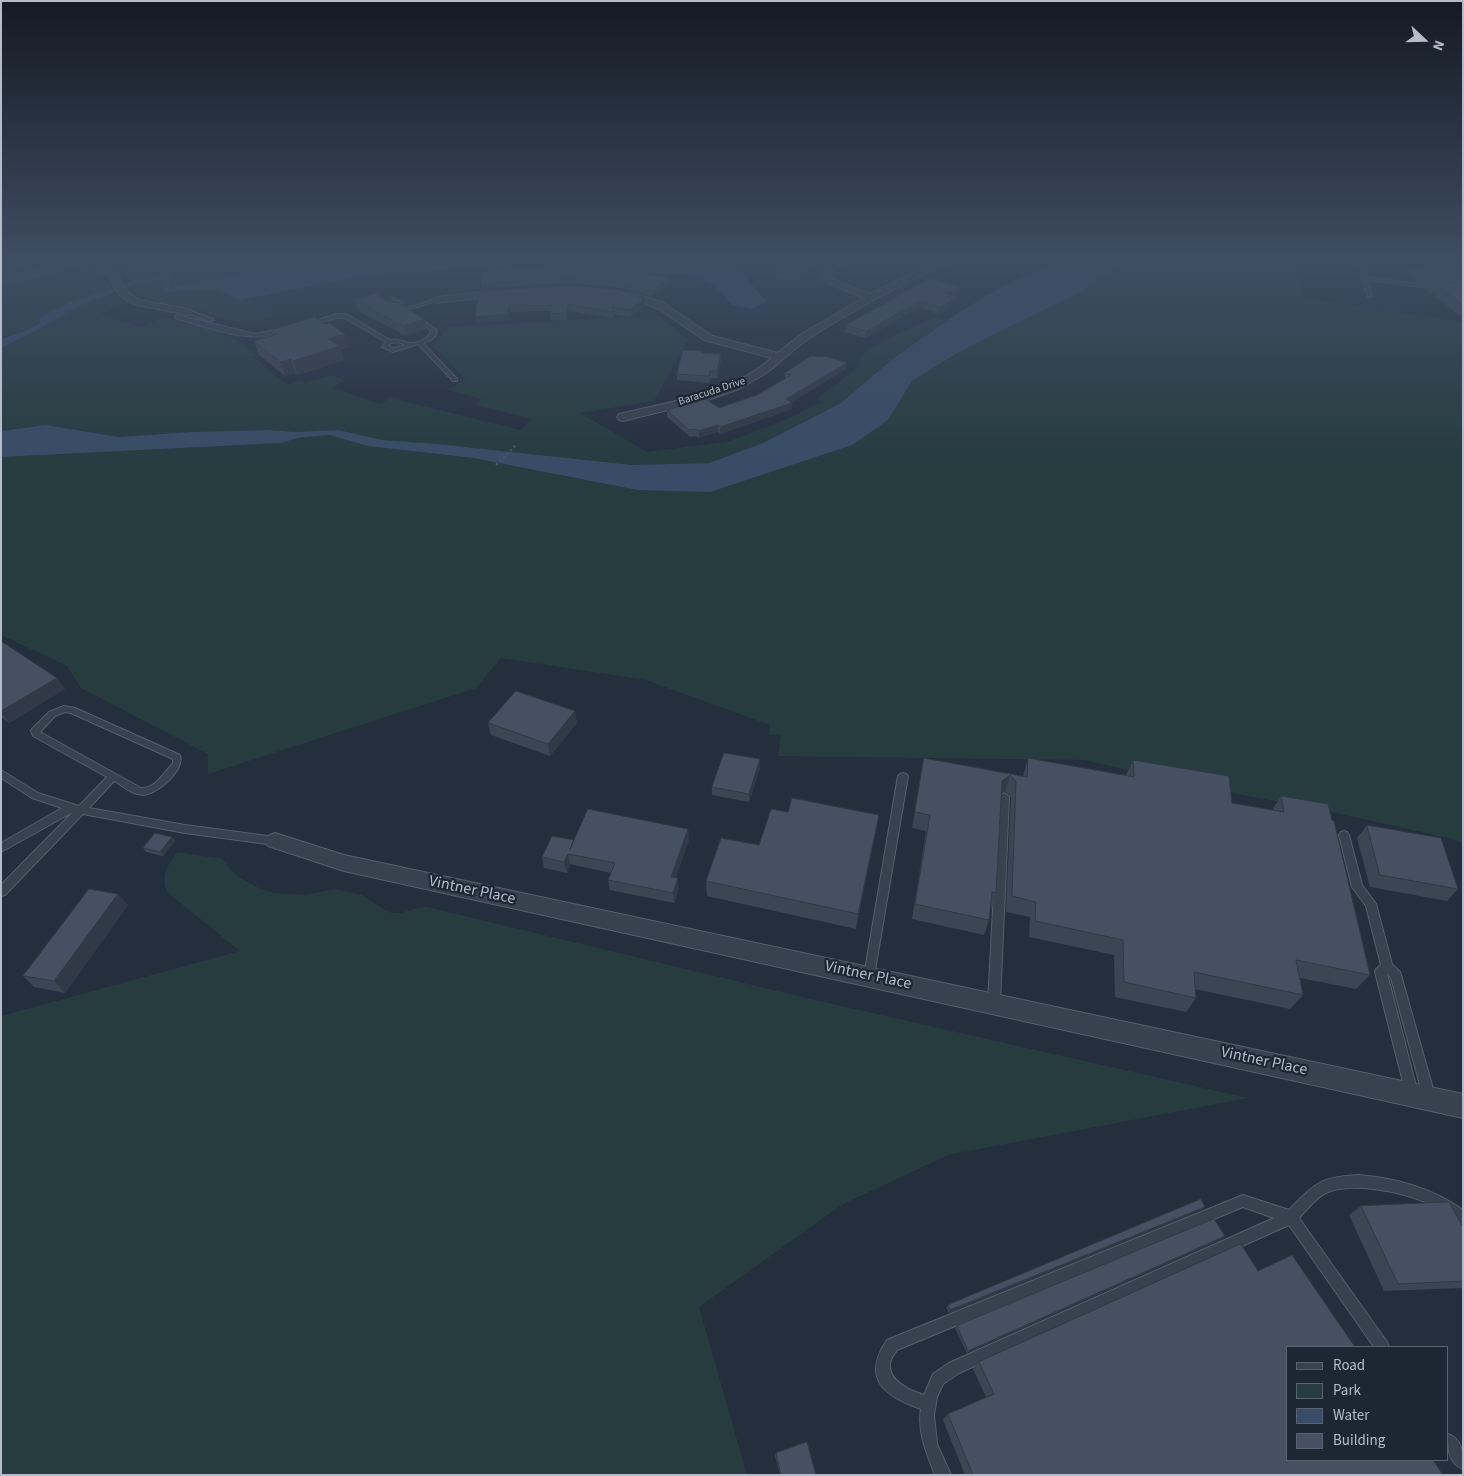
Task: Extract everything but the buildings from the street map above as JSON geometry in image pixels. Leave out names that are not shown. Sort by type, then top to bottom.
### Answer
[{"type":"street","points":[[693,329],[707,337],[739,348],[780,357]]},
{"type":"street","name":"Baracuda Drive","points":[[623,417],[737,386],[756,376],[801,339],[817,329]]},
{"type":"street","name":"Vintner Place","points":[[275,841],[344,863],[1463,1106]]},
{"type":"lane","points":[[222,329],[261,336],[287,330]]},
{"type":"lane","points":[[239,329],[245,333]]},
{"type":"lane","points":[[367,329],[389,342]]},
{"type":"lane","points":[[407,345],[402,340],[389,342],[384,345],[389,350],[398,350],[407,345],[420,343],[432,336],[435,331],[432,329]]},
{"type":"lane","points":[[420,343],[455,380]]},
{"type":"lane","points":[[68,709],[177,757],[178,760],[177,764],[156,786],[148,791],[139,791],[113,776],[36,734],[35,731],[52,714],[68,709]]},
{"type":"lane","points":[[1,773],[35,796],[76,809],[185,829],[275,841]]},
{"type":"lane","points":[[1,892],[76,809],[113,776]]},
{"type":"lane","points":[[869,976],[903,776]]},
{"type":"lane","points":[[994,1004],[1004,797]]},
{"type":"lane","points":[[1,848],[76,809]]},
{"type":"lane","points":[[1344,836],[1357,887],[1371,904],[1387,967],[1396,975],[1421,1097]]},
{"type":"lane","points":[[1387,967],[1380,972],[1421,1097]]},
{"type":"lane","points":[[943,1475],[930,1444],[927,1415],[938,1379],[954,1368],[1291,1217],[1323,1187],[1360,1183],[1382,1184],[1401,1188],[1452,1209],[1463,1218]]},
{"type":"lane","points":[[929,1404],[899,1393],[887,1381],[883,1362],[886,1352],[892,1345],[1243,1201],[1291,1217],[1381,1346]]},
{"type":"lane","points":[[1449,1442],[1463,1462]]},
{"type":"path","points":[[496,465],[517,444]]},
{"type":"green space","points":[[1,329],[29,329],[29,329],[1,338]]},
{"type":"green space","points":[[40,329],[209,329],[242,343],[257,356],[253,357],[287,385],[301,380],[305,383],[332,375],[344,380],[333,388],[380,404],[390,398],[521,430],[532,419],[475,405],[482,399],[448,390],[466,379],[433,346],[444,331],[449,330],[448,329],[675,329],[688,340],[654,401],[580,413],[647,452],[727,442],[788,419],[822,402],[818,398],[859,367],[859,360],[865,352],[880,342],[909,329],[935,329],[891,360],[841,403],[763,443],[709,463],[632,465],[438,444],[382,440],[339,430],[190,432],[119,437],[46,425],[1,431],[1,348]]},
{"type":"green space","points":[[1006,329],[1463,329],[1463,843],[1449,838],[1318,809],[1227,792],[1084,760],[778,756],[781,736],[769,734],[770,725],[646,680],[501,658],[476,688],[208,774],[208,754],[81,688],[67,666],[1,635],[1,457],[281,443],[298,438],[329,435],[368,446],[473,458],[637,490],[888,420],[912,381],[959,352]]},
{"type":"green space","points":[[178,852],[222,859],[238,877],[261,889],[274,893],[303,895],[335,889],[362,895],[386,911],[393,913],[427,907],[815,1000],[1248,1098],[948,1155],[843,1204],[699,1307],[747,1475],[1,1475],[1,1016],[240,951],[168,893],[165,882],[166,871]]},
{"type":"water","points":[[29,329],[40,329],[1,348],[1,339]]},
{"type":"water","points":[[935,329],[1006,329],[959,352],[912,381],[888,420],[852,445],[710,492],[637,490],[473,458],[368,446],[329,435],[298,438],[281,443],[1,457],[1,431],[46,425],[119,437],[190,432],[339,430],[382,440],[438,444],[632,465],[709,463],[763,443],[841,403],[891,360]]}]
